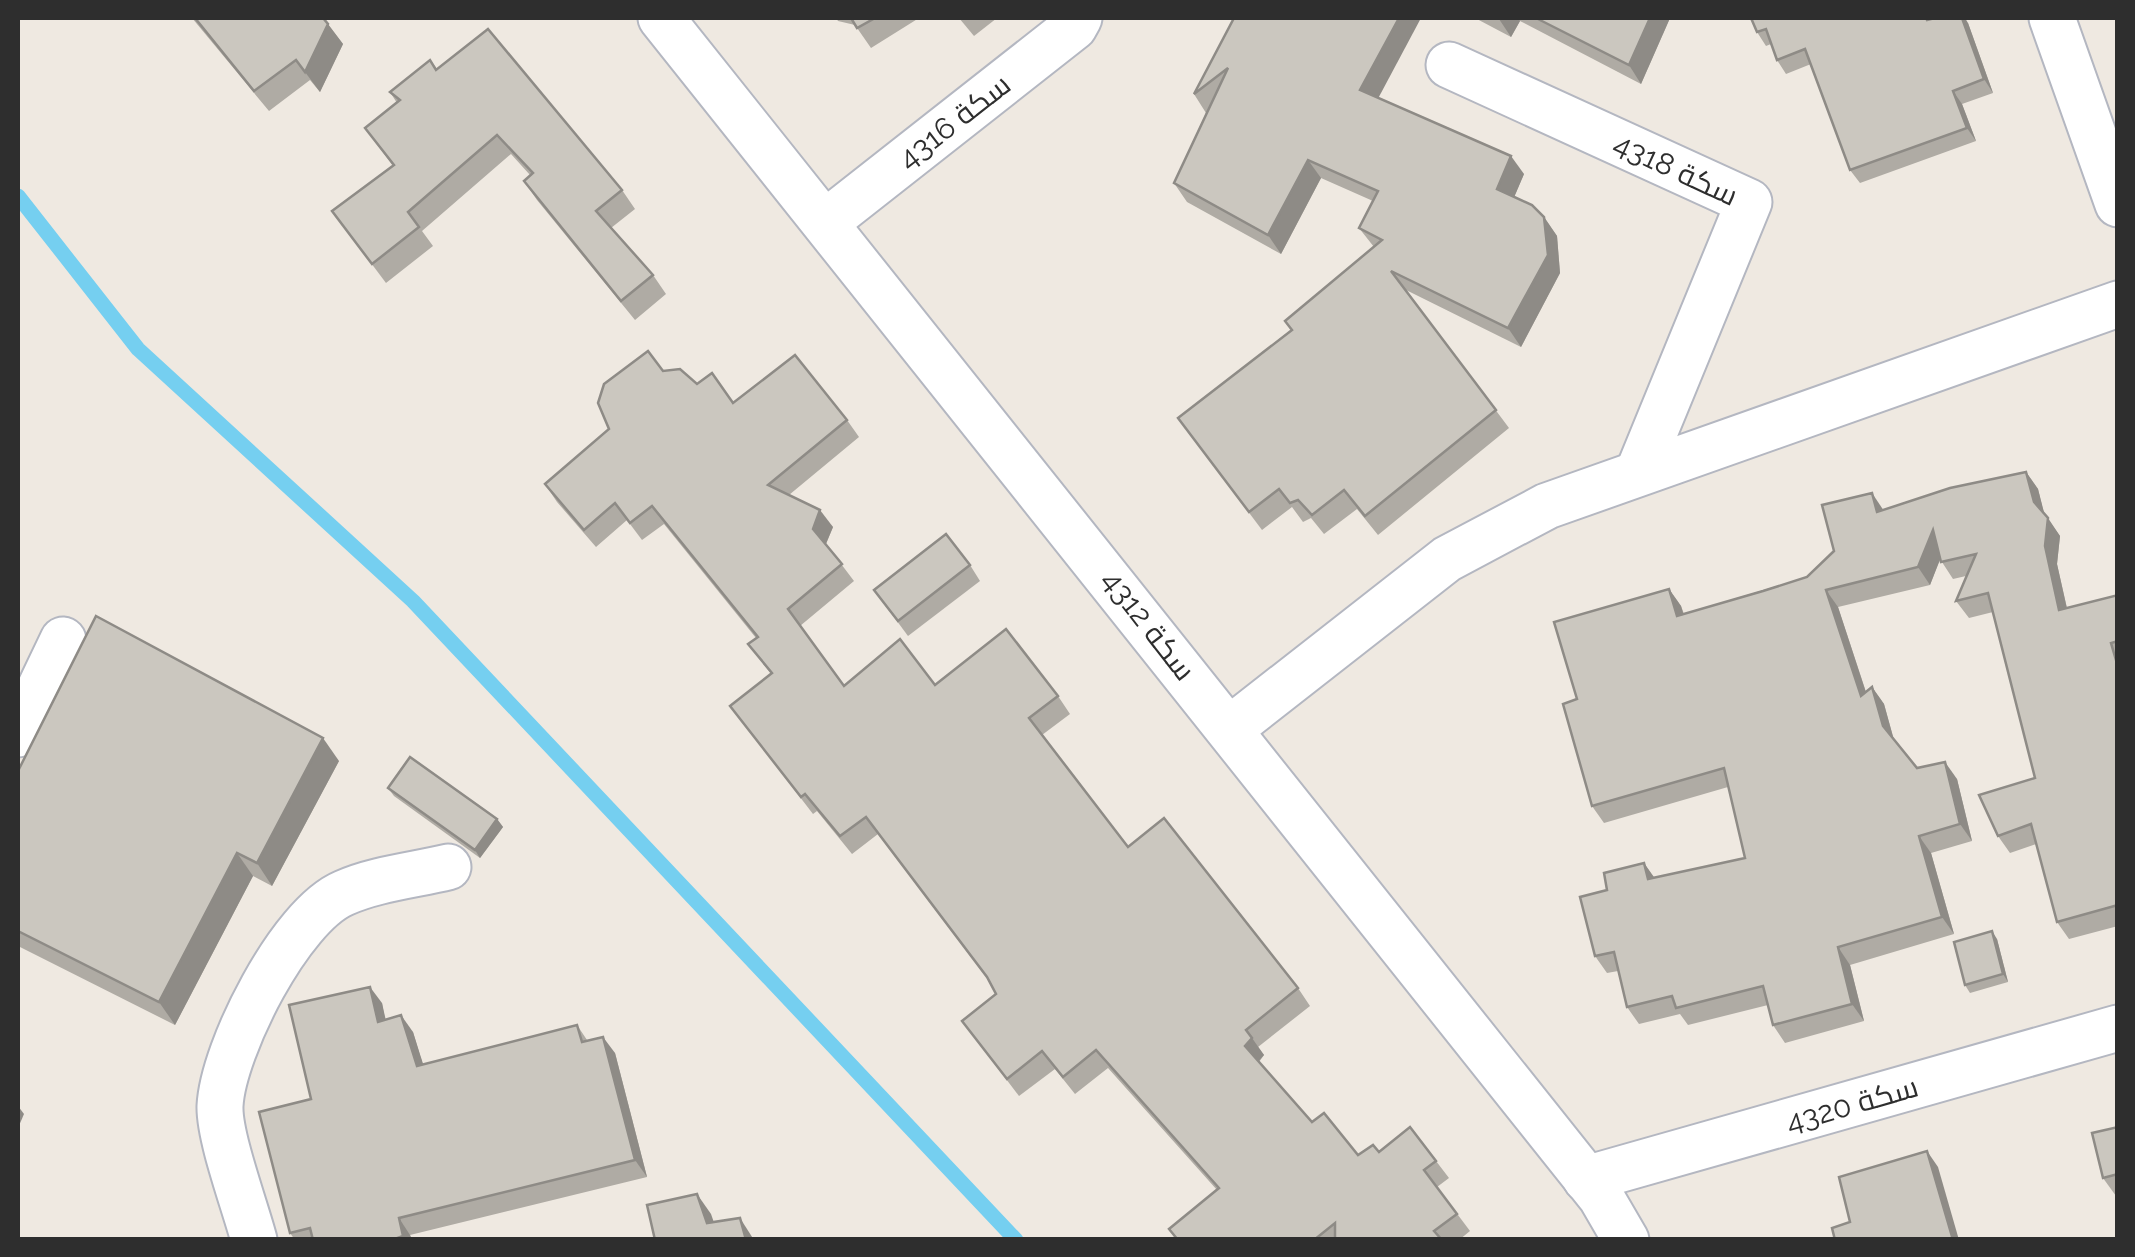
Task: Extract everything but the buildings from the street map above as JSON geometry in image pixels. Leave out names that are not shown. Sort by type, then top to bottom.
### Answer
[{"type":"street","name":"سكة 4312","points":[[662,18],[1586,1179],[1626,1240]]},
{"type":"street","name":"سكة 4316","points":[[826,222],[1074,26],[1078,18]]},
{"type":"street","points":[[2052,18],[2118,204]]},
{"type":"street","name":"سكة 4318","points":[[1449,64],[1750,202],[1638,470]]},
{"type":"street","points":[[1230,728],[1447,559],[1546,506],[1638,470],[2118,304]]},
{"type":"street","points":[[18,734],[63,640]]},
{"type":"street","points":[[254,1240],[220,1110],[226,1069],[241,1031],[293,940],[321,909],[343,893],[448,866]]},
{"type":"street","name":"سكة 4320","points":[[1586,1179],[2118,1028]]},
{"type":"waterway","points":[[18,196],[138,349],[413,601],[1016,1240]]}]
